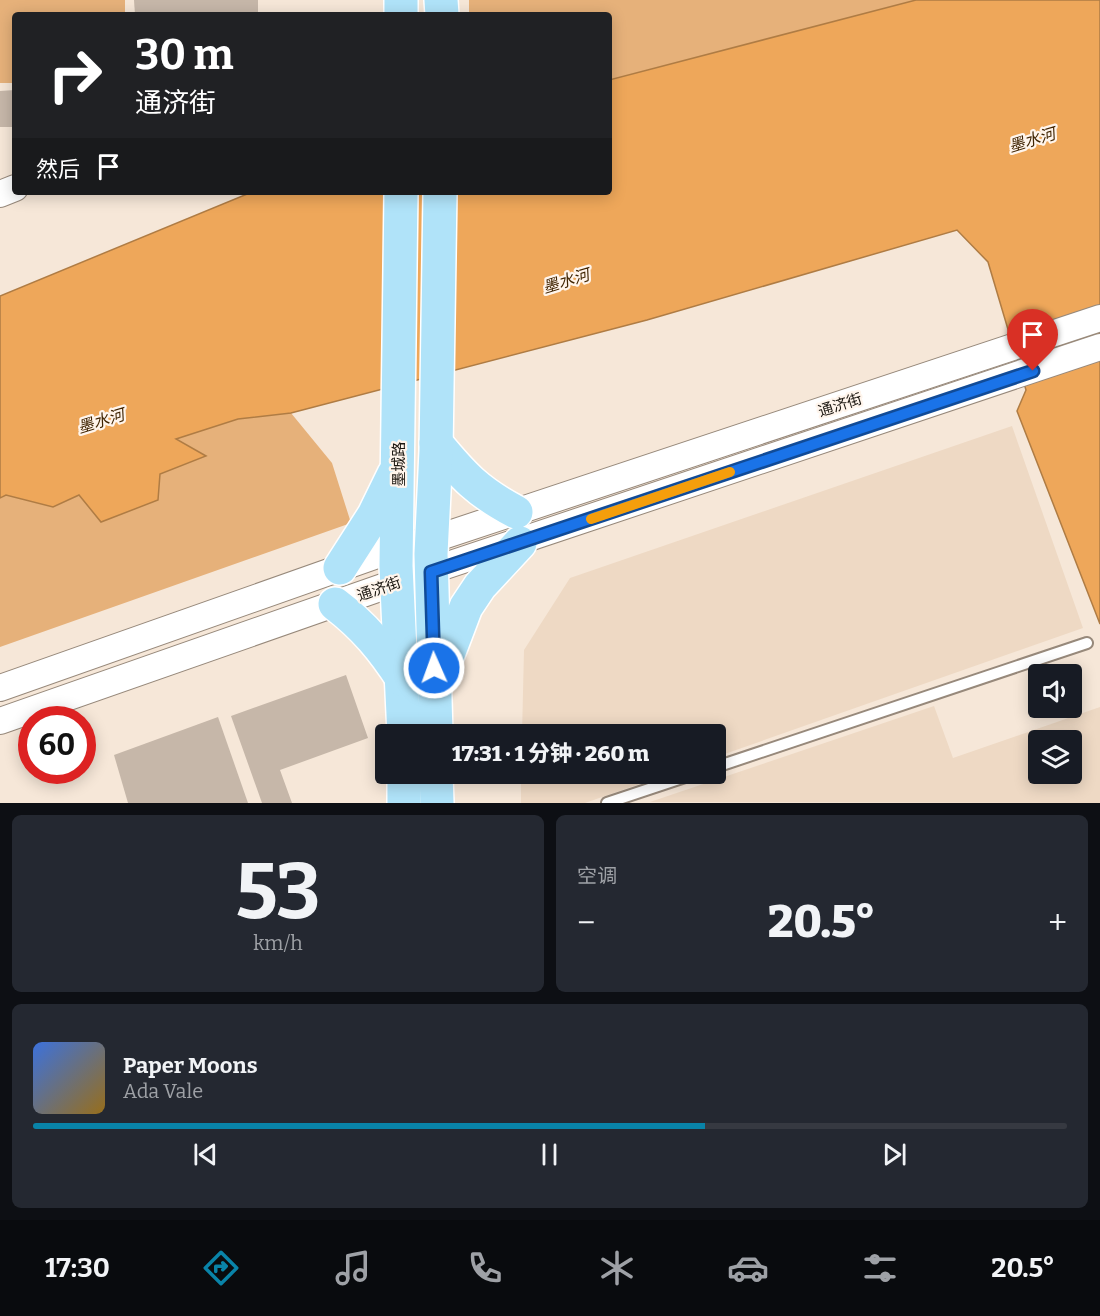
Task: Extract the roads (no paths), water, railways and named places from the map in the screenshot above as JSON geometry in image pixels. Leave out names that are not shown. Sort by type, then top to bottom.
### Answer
[{"type":"main road","name":"墨城路","points":[[401,195],[397,582],[404,724]]},
{"type":"main road","points":[[436,724],[431,572],[436,443],[440,195]]},
{"type":"main road","points":[[435,692],[466,607],[518,527],[462,474],[436,443]]},
{"type":"main road","points":[[340,568],[374,515],[399,455]]},
{"type":"main road","points":[[335,604],[360,623],[383,649],[403,680]]},
{"type":"main road","points":[[404,784],[404,803]]},
{"type":"main road","points":[[436,784],[437,803]]},
{"type":"street","name":"通济街","points":[[0,721],[431,572],[518,527],[999,352],[1100,318]]},
{"type":"street","name":"通济街","points":[[0,688],[397,548],[432,540],[518,527],[1010,378],[1100,347]]},
{"type":"lane","points":[[726,764],[1087,643]]},
{"type":"lane","points":[[607,803],[634,799],[670,784]]},
{"type":"water","name":"墨水河","points":[[916,0],[1100,0],[1100,624],[1017,411],[1026,390],[988,262],[957,230],[647,320],[291,413],[238,419],[176,439],[206,456],[160,474],[158,500],[101,522],[79,495],[53,507],[6,495],[0,498],[0,296],[245,195],[612,195],[612,79]]}]
